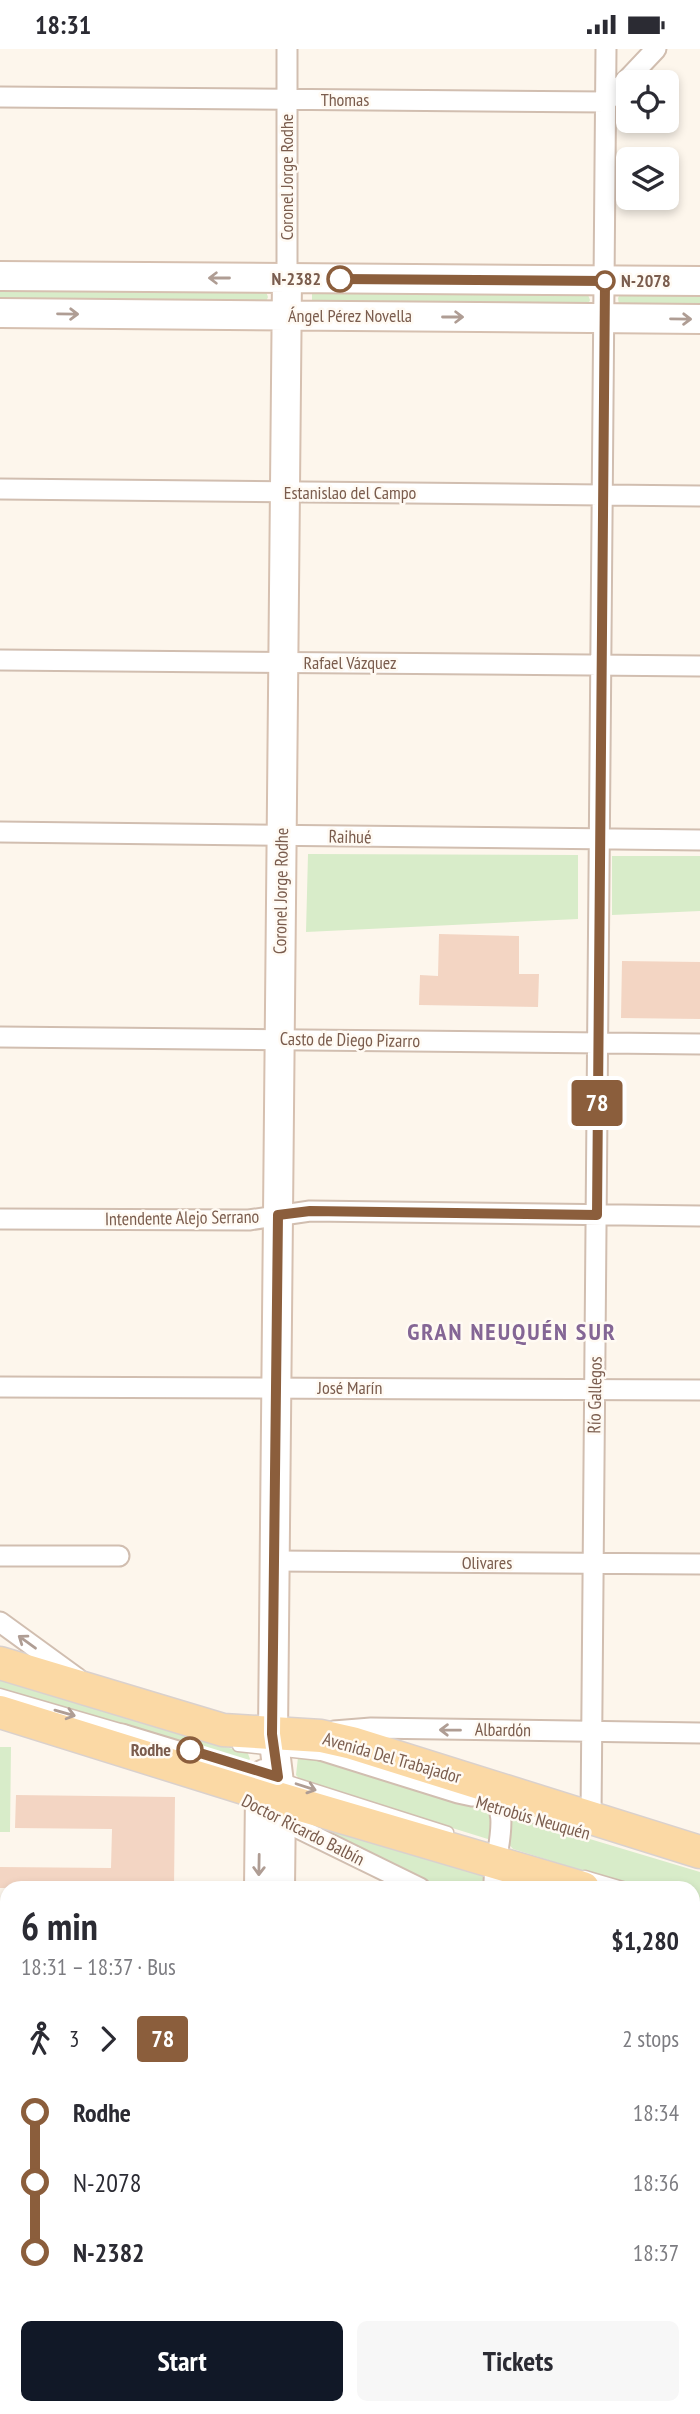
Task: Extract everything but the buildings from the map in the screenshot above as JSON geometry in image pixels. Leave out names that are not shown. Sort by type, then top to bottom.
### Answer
[{"type":"main road","name":"Ángel Pérez Novella","points":[[0,277],[700,281]]},
{"type":"main road","name":"Coronel Jorge Rodhe","points":[[260,1881],[271,1778],[275,1561],[288,279]]},
{"type":"main road","name":"Ángel Pérez Novella","points":[[0,313],[700,319]]},
{"type":"main road","name":"Avenida Del Trabajador","points":[[0,1663],[223,1730],[271,1778]]},
{"type":"main road","name":"Avenida Del Trabajador","points":[[0,1712],[187,1770],[271,1778],[494,1865],[580,1881]]},
{"type":"main road","name":"Avenida Del Trabajador","points":[[271,1778],[311,1742],[352,1743],[478,1782],[589,1825],[700,1851]]},
{"type":"main road","name":"Coronel Jorge Rodhe","points":[[271,1778],[279,1881]]},
{"type":"street","name":"Coronel Jorge Rodhe","points":[[287,49],[288,279]]},
{"type":"street","name":"Río Gallegos","points":[[589,1825],[597,1215],[606,49]]},
{"type":"street","points":[[606,102],[656,49]]},
{"type":"street","name":"Thomas","points":[[0,97],[606,102]]},
{"type":"street","name":"Estanislao del Campo","points":[[0,489],[700,496]]},
{"type":"street","name":"Rafael Vázquez","points":[[0,660],[700,666]]},
{"type":"street","name":"Raihué","points":[[0,832],[700,840]]},
{"type":"street","name":"Casto de Diego Pizarro","points":[[0,1037],[700,1044]]},
{"type":"street","name":"Intendente Alejo Serrano","points":[[0,1219],[249,1220],[310,1211],[700,1216]]},
{"type":"street","name":"José Marín","points":[[0,1387],[700,1390]]},
{"type":"street","points":[[0,1556],[118,1556]]},
{"type":"street","name":"Olivares","points":[[275,1561],[700,1564]]},
{"type":"street","points":[[0,1622],[94,1691]]},
{"type":"street","name":"Albardón","points":[[311,1742],[371,1728],[700,1733]]},
{"type":"street","points":[[122,1734],[247,1772],[249,1777],[245,1780],[120,1741],[122,1734]]},
{"type":"street","points":[[311,1742],[320,1743],[488,1796],[458,1793],[311,1742]]},
{"type":"street","name":"Doctor Ricardo Balbín","points":[[271,1778],[411,1881]]},
{"type":"street","points":[[478,1782],[493,1794],[499,1808],[501,1820],[494,1865]]},
{"type":"lane","name":"Metrobús Neuquén","points":[[0,1694],[460,1836]]},
{"type":"lane","name":"Metrobús Neuquén","points":[[230,1745],[271,1778]]},
{"type":"lane","name":"Metrobús Neuquén","points":[[271,1778],[318,1754],[499,1808],[589,1825]]},
{"type":"green space","points":[[0,283],[265,289],[268,297],[265,304],[0,306]]},
{"type":"green space","points":[[700,289],[700,312],[619,305],[618,298],[622,291]]},
{"type":"green space","points":[[312,292],[587,292],[590,300],[587,307],[312,303]]},
{"type":"green space","points":[[308,854],[578,855],[578,919],[306,932]]},
{"type":"green space","points":[[612,856],[700,856],[700,911],[612,915]]},
{"type":"green space","points":[[0,1680],[247,1751],[250,1759],[247,1762],[0,1690]]},
{"type":"green space","points":[[0,1747],[11,1747],[10,1832],[0,1832]]},
{"type":"green space","points":[[304,1756],[492,1811],[491,1840],[301,1781],[296,1775],[298,1757]]},
{"type":"green space","points":[[513,1816],[700,1872],[700,1881],[616,1881],[513,1849],[507,1842],[509,1819]]},
{"type":"green space","points":[[311,1821],[486,1869],[485,1880],[429,1881],[314,1829]]},
{"type":"bus line","name":"78","points":[[190,1750],[278,1777],[272,1734],[278,1215],[310,1211],[597,1215],[605,281],[340,279]]},
{"type":"place","name":"N-2382","points":[[340,279]]},
{"type":"place","name":"N-2078","points":[[605,281]]},
{"type":"place","name":"Rodhe","points":[[190,1750]]},
{"type":"district","name":"GRAN NEUQUÉN SUR","points":[[512,1332]]}]
